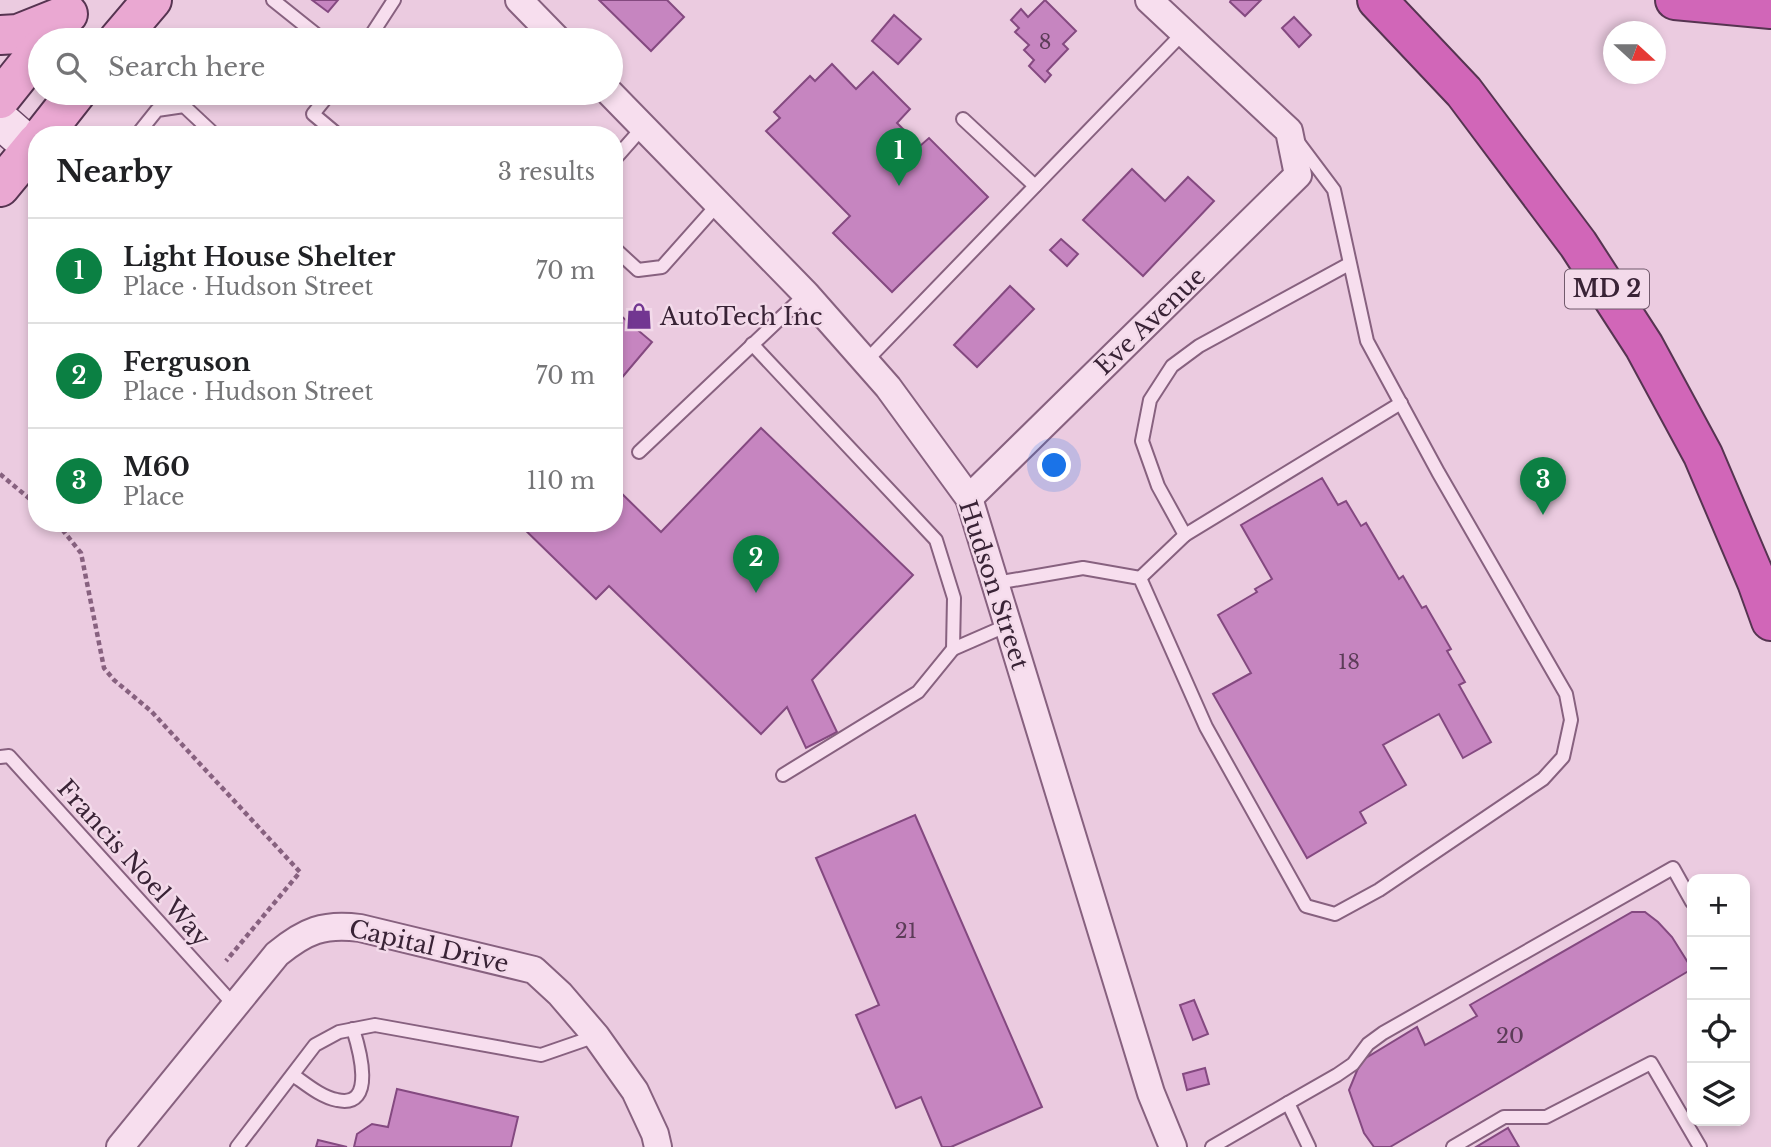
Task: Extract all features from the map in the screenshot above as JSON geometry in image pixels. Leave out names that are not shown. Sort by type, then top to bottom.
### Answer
[{"type":"highway","name":"MD 2","points":[[1377,0],[1464,92],[1578,244],[1644,346],[1703,455],[1771,621]]},
{"type":"highway","points":[[1675,0],[1771,9]]},
{"type":"main road","points":[[128,28],[152,0]]},
{"type":"main road","points":[[36,28],[65,18]]},
{"type":"main road","points":[[0,34],[18,34],[28,31]]},
{"type":"main road","points":[[0,99],[28,64]]},
{"type":"main road","points":[[51,126],[67,105]]},
{"type":"main road","points":[[0,120],[28,138]]},
{"type":"main road","points":[[0,187],[28,154]]},
{"type":"street","points":[[519,0],[546,28]]},
{"type":"street","points":[[1149,0],[1289,131]]},
{"type":"street","name":"Hudson Street","points":[[622,105],[806,294],[888,387],[969,498],[1152,1094],[1172,1147]]},
{"type":"street","name":"Eve Avenue","points":[[969,498],[1298,175],[1289,131]]},
{"type":"street","name":"Capital Drive","points":[[120,1147],[277,954],[306,933],[340,925],[534,970],[561,994],[596,1036],[635,1091],[655,1134],[657,1147]]},
{"type":"lane","points":[[273,0],[308,28]]},
{"type":"lane","points":[[376,28],[394,0]]},
{"type":"lane","points":[[865,362],[1183,33]]},
{"type":"lane","points":[[320,105],[313,114],[327,126]]},
{"type":"lane","points":[[144,126],[157,110],[184,106],[205,126]]},
{"type":"lane","points":[[963,119],[1035,186]]},
{"type":"lane","points":[[623,150],[643,127]]},
{"type":"lane","points":[[1140,578],[1206,727],[1306,906],[1335,914],[1379,890],[1543,779],[1563,757],[1571,720],[1566,694],[1367,341],[1334,190],[1289,131]]},
{"type":"lane","points":[[623,256],[638,270],[662,267],[718,204]]},
{"type":"lane","points":[[1185,535],[1158,486],[1142,441],[1150,400],[1172,366],[1199,346],[1349,264]]},
{"type":"lane","points":[[639,452],[806,294]]},
{"type":"lane","points":[[752,344],[936,540],[954,598],[953,649]]},
{"type":"lane","points":[[1140,578],[1185,535],[1401,403]]},
{"type":"lane","points":[[996,583],[1083,568],[1140,578]]},
{"type":"lane","points":[[783,775],[918,692],[953,649],[1008,625]]},
{"type":"lane","name":"Francis Noel Way","points":[[0,757],[9,756],[234,1004]]},
{"type":"lane","points":[[1212,1147],[1337,1075],[1353,1063],[1368,1044],[1384,1033],[1673,868],[1687,893]]},
{"type":"lane","points":[[237,1147],[315,1045],[339,1032],[375,1026],[541,1055],[596,1036]]},
{"type":"lane","points":[[293,1075],[325,1096],[338,1101],[355,1097],[362,1088],[362,1070],[353,1029]]},
{"type":"lane","points":[[1453,1147],[1504,1117],[1546,1117],[1651,1063],[1700,1147]]},
{"type":"lane","points":[[1288,1103],[1309,1147]]},
{"type":"path","points":[[0,474],[28,497]]},
{"type":"path","points":[[64,532],[81,553],[104,668],[114,680],[151,711],[300,873],[226,961]]},
{"type":"building","points":[[312,0],[338,0],[328,12]]},
{"type":"building","points":[[599,0],[667,0],[684,17],[651,51]]},
{"type":"building","points":[[1045,0],[1076,31],[1063,44],[1068,49],[1047,71],[1051,75],[1045,82],[1029,66],[1034,60],[1024,50],[1029,45],[1015,32],[1019,28],[1011,20],[1021,9],[1028,17]]},
{"type":"building","points":[[1231,0],[1261,0],[1245,16]]},
{"type":"building","points":[[894,15],[921,39],[898,64],[872,41]]},
{"type":"building","points":[[1294,17],[1311,35],[1299,47],[1282,28]]},
{"type":"building","points":[[832,64],[856,89],[873,72],[910,109],[897,123],[920,146],[929,138],[988,197],[892,292],[833,233],[850,216],[766,131],[780,118],[774,112],[810,76],[815,81]]},
{"type":"building","points":[[1132,169],[1165,201],[1188,177],[1214,201],[1143,276],[1083,220]]},
{"type":"building","points":[[1061,239],[1078,254],[1067,266],[1050,250]]},
{"type":"building","points":[[1010,286],[1034,309],[977,367],[954,345]]},
{"type":"building","points":[[623,318],[652,342],[623,376]]},
{"type":"building","points":[[761,428],[913,575],[812,680],[837,732],[806,748],[787,707],[761,734],[609,586],[596,599],[527,532],[623,532],[623,495],[661,532]]},
{"type":"building","points":[[1322,478],[1338,505],[1346,501],[1361,526],[1366,523],[1399,579],[1403,576],[1422,608],[1426,606],[1451,649],[1447,651],[1465,682],[1459,685],[1491,742],[1463,758],[1439,714],[1383,745],[1406,785],[1360,812],[1366,823],[1307,858],[1213,694],[1251,673],[1218,615],[1257,592],[1255,589],[1272,579],[1241,525]]},
{"type":"building","points":[[915,815],[1042,1107],[951,1147],[942,1147],[921,1097],[896,1108],[856,1015],[879,1005],[816,858]]},
{"type":"building","points":[[1632,912],[1645,912],[1658,922],[1672,937],[1687,961],[1687,972],[1390,1147],[1374,1147],[1364,1133],[1349,1090],[1361,1061],[1417,1027],[1425,1045],[1477,1016],[1470,1005]]},
{"type":"building","points":[[1194,1000],[1208,1034],[1193,1040],[1180,1005]]},
{"type":"building","points":[[1205,1068],[1209,1084],[1187,1090],[1183,1074]]},
{"type":"building","points":[[397,1089],[518,1117],[511,1147],[354,1147],[357,1134],[372,1124],[388,1127]]},
{"type":"building","points":[[1508,1128],[1519,1147],[1476,1147]]},
{"type":"building","points":[[318,1140],[347,1147],[316,1147]]},
{"type":"place","name":"Light House Shelter","points":[[899,186]]},
{"type":"place","name":"AutoTech Inc","points":[[639,316]]},
{"type":"place","name":"M60","points":[[1543,515]]},
{"type":"place","name":"Ferguson","points":[[756,593]]}]
